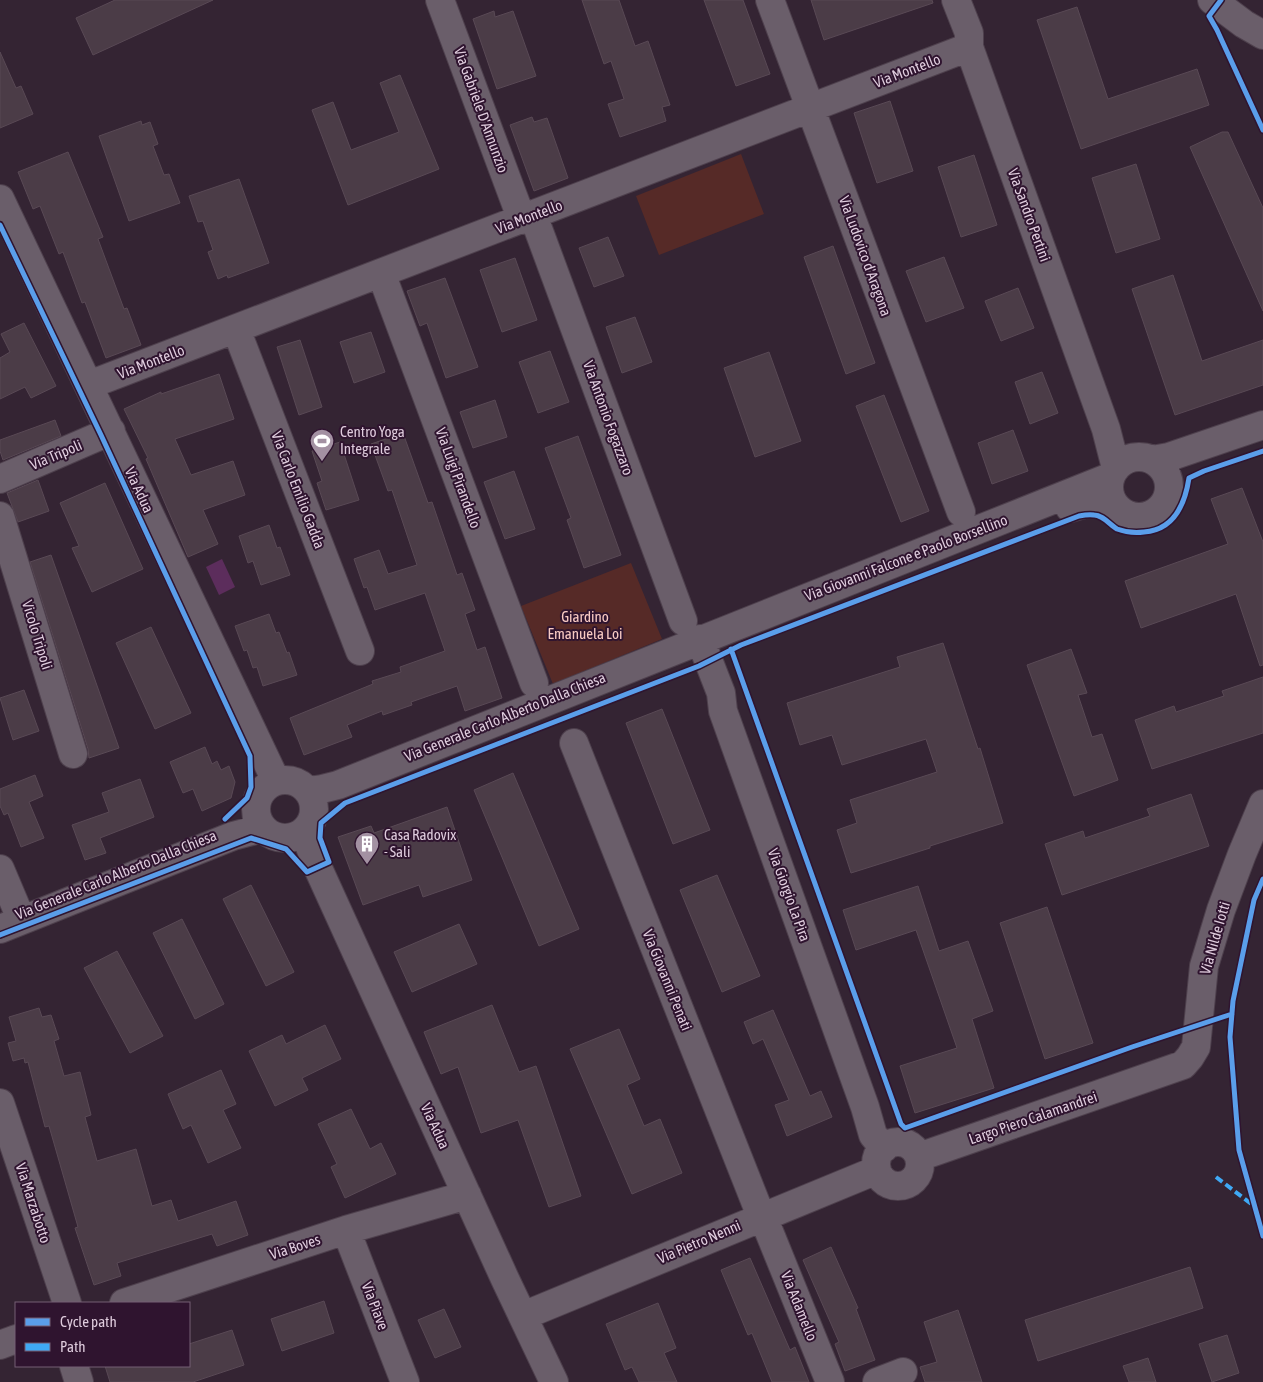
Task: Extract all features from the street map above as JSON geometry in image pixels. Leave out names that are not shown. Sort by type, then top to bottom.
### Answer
[{"type":"street","name":"Via Gabriele D'Annunzio","points":[[440,0],[527,217]]},
{"type":"street","name":"Via Ludovico d'Aragona","points":[[770,0],[960,512]]},
{"type":"street","name":"Via Sandro Pertini","points":[[956,0],[969,33],[968,48],[1106,429],[1120,448],[1124,473]]},
{"type":"street","points":[[1212,0],[1244,24],[1263,35]]},
{"type":"street","name":"Via Montello","points":[[89,385],[968,48]]},
{"type":"street","name":"Via Adua","points":[[0,199],[276,781],[296,781],[289,818],[318,868],[554,1382]]},
{"type":"street","name":"Via Antonio Fogazzaro","points":[[527,217],[696,638]]},
{"type":"street","name":"Via Luigi Pirandello","points":[[381,273],[534,683]]},
{"type":"street","name":"Via Carlo Emilio Gadda","points":[[236,329],[360,651]]},
{"type":"street","name":"Via Giovanni Falcone e Paolo Borsellino","points":[[696,638],[1094,500],[1124,473],[1263,425]]},
{"type":"street","name":"Via Tripoli","points":[[0,479],[111,431]]},
{"type":"street","points":[[1170,486],[1164,469],[1124,473],[1119,511],[1137,518],[1150,516],[1161,509],[1168,497],[1170,486],[1179,472],[1199,459],[1263,436]]},
{"type":"street","name":"Vicolo Tripoli","points":[[0,516],[73,754]]},
{"type":"street","name":"Via Generale Carlo Alberto Dalla Chiesa","points":[[6,922],[230,829],[289,818],[336,799],[696,638]]},
{"type":"street","name":"Via Giorgio La Pira","points":[[696,638],[720,693],[723,711],[865,1107],[880,1159]]},
{"type":"street","name":"Via Giovanni Penati","points":[[574,743],[765,1223]]},
{"type":"street","name":"Via Nilde Iotti","points":[[1146,1079],[1183,1065],[1196,1047],[1206,960],[1221,910],[1263,804]]},
{"type":"street","points":[[0,869],[6,922]]},
{"type":"street","name":"Largo Piero Calamandrei","points":[[920,1157],[1146,1079]]},
{"type":"street","name":"Via Marzabotto","points":[[0,1103],[67,1302]]},
{"type":"street","points":[[900,1142],[908,1144],[915,1150],[920,1157],[920,1167],[917,1176],[911,1182],[904,1186],[890,1185],[884,1182],[880,1159],[891,1143],[900,1142]]},
{"type":"street","name":"Via Pietro Nenni","points":[[523,1316],[765,1223],[880,1159]]},
{"type":"street","name":"Via Boves","points":[[127,1302],[346,1230],[467,1196]]},
{"type":"street","name":"Via Adamello","points":[[765,1223],[830,1382]]},
{"type":"street","name":"Via Piave","points":[[346,1230],[405,1382]]},
{"type":"street","points":[[0,1345],[15,1340]]},
{"type":"street","points":[[74,1367],[79,1382]]},
{"type":"street","points":[[877,1382],[903,1372]]},
{"type":"green space","points":[[741,154],[764,214],[659,255],[636,196]]},
{"type":"green space","name":"Giardino Emanuela Loi","points":[[631,563],[662,639],[553,684],[521,606]]},
{"type":"shaded area","points":[[222,559],[235,587],[219,595],[206,567]]},
{"type":"building","points":[[115,0],[213,0],[93,55],[76,18]]},
{"type":"building","points":[[582,0],[619,0],[635,46],[648,41],[670,105],[662,107],[666,121],[620,137],[608,104],[624,99],[611,61],[604,64]]},
{"type":"building","points":[[704,0],[743,0],[770,74],[736,86]]},
{"type":"building","points":[[811,0],[932,0],[933,3],[824,40]]},
{"type":"building","points":[[1077,7],[1108,99],[1197,69],[1209,105],[1081,149],[1037,20]]},
{"type":"building","points":[[494,11],[495,17],[513,11],[536,76],[497,89],[473,19]]},
{"type":"building","points":[[0,52],[16,88],[21,86],[33,114],[0,128]]},
{"type":"building","points":[[400,75],[439,169],[348,205],[312,110],[333,102],[351,150],[399,132],[380,83]]},
{"type":"building","points":[[890,101],[913,171],[877,183],[854,113]]},
{"type":"building","points":[[532,117],[534,122],[547,118],[568,178],[534,191],[510,125]]},
{"type":"building","points":[[141,121],[142,125],[150,122],[158,144],[153,146],[164,175],[169,174],[180,203],[129,221],[99,136]]},
{"type":"building","points":[[1222,132],[1228,132],[1263,208],[1263,311],[1190,147]]},
{"type":"building","points":[[68,152],[103,237],[98,239],[124,309],[127,308],[141,345],[106,358],[85,302],[82,303],[63,252],[59,254],[40,206],[33,209],[18,172]]},
{"type":"building","points":[[974,155],[997,225],[961,237],[938,167]]},
{"type":"building","points":[[1136,164],[1160,239],[1116,253],[1092,178]]},
{"type":"building","points":[[239,179],[269,263],[228,278],[227,275],[218,279],[208,252],[213,250],[203,221],[198,222],[189,196]]},
{"type":"building","points":[[608,237],[624,276],[594,287],[579,248]]},
{"type":"building","points":[[833,246],[875,363],[846,374],[804,257]]},
{"type":"building","points":[[944,257],[964,308],[926,322],[906,271]]},
{"type":"building","points":[[515,258],[537,320],[502,332],[480,270]]},
{"type":"building","points":[[1173,275],[1202,361],[1263,340],[1263,385],[1175,415],[1132,289]]},
{"type":"building","points":[[445,278],[478,367],[446,378],[427,323],[420,326],[407,291]]},
{"type":"building","points":[[1018,288],[1034,328],[1001,341],[985,301]]},
{"type":"building","points":[[635,317],[652,362],[622,373],[606,327]]},
{"type":"building","points":[[24,323],[56,386],[31,398],[25,387],[0,399],[0,358],[10,352],[1,334]]},
{"type":"building","points":[[371,332],[385,372],[354,383],[340,342]]},
{"type":"building","points":[[300,340],[322,407],[299,415],[277,347]]},
{"type":"building","points":[[550,351],[569,402],[538,413],[519,362]]},
{"type":"building","points":[[769,352],[801,441],[755,457],[724,368]]},
{"type":"building","points":[[1042,372],[1058,413],[1030,424],[1015,382]]},
{"type":"building","points":[[219,374],[234,419],[175,439],[191,475],[233,461],[245,495],[203,510],[218,544],[188,557],[146,459],[148,458],[124,409],[161,392],[161,394]]},
{"type":"building","points":[[884,395],[929,511],[901,522],[856,406]]},
{"type":"building","points":[[495,400],[507,437],[473,448],[460,412]]},
{"type":"building","points":[[55,420],[61,436],[3,460],[0,451],[0,440]]},
{"type":"building","points":[[1013,430],[1028,471],[992,484],[978,443]]},
{"type":"building","points":[[403,433],[428,503],[432,502],[457,575],[462,573],[475,610],[465,614],[477,650],[485,647],[502,698],[465,711],[457,686],[411,702],[412,705],[383,715],[382,711],[347,725],[352,737],[304,755],[290,718],[373,684],[372,681],[401,672],[400,667],[445,651],[425,593],[375,610],[367,587],[364,588],[354,559],[379,550],[388,574],[417,565],[392,490],[388,491],[371,444]]},
{"type":"building","points":[[578,436],[621,555],[584,568],[567,520],[571,518],[545,448]]},
{"type":"building","points":[[340,442],[359,500],[326,510],[317,483],[322,481],[312,451]]},
{"type":"building","points":[[514,471],[535,529],[505,539],[484,482]]},
{"type":"building","points":[[38,480],[49,511],[18,522],[7,493]]},
{"type":"building","points":[[105,483],[143,569],[92,592],[72,548],[79,546],[60,503]]},
{"type":"building","points":[[1242,488],[1263,542],[1263,665],[1260,666],[1236,594],[1141,628],[1125,581],[1228,544],[1211,499]]},
{"type":"building","points":[[269,525],[277,548],[280,547],[290,575],[261,585],[253,561],[248,563],[239,536]]},
{"type":"building","points":[[51,555],[119,748],[89,758],[88,749],[30,562]]},
{"type":"building","points":[[269,614],[276,633],[279,632],[287,653],[289,652],[297,675],[263,686],[257,667],[253,668],[247,650],[244,651],[235,626]]},
{"type":"building","points":[[151,627],[191,713],[155,729],[116,643]]},
{"type":"building","points":[[943,643],[978,749],[980,748],[1003,823],[851,873],[837,830],[857,823],[850,800],[937,772],[926,739],[842,765],[832,735],[800,745],[787,703],[900,667],[897,657]]},
{"type":"building","points":[[1071,649],[1087,693],[1078,695],[1092,737],[1102,734],[1118,780],[1074,796],[1027,665]]},
{"type":"building","points":[[1263,677],[1263,733],[1152,769],[1135,720],[1174,706],[1176,712],[1224,696],[1222,691]]},
{"type":"building","points":[[24,690],[39,731],[13,740],[0,698]]},
{"type":"building","points":[[662,709],[710,830],[673,844],[626,723]]},
{"type":"building","points":[[205,747],[212,764],[217,761],[221,770],[229,766],[235,782],[231,798],[202,811],[193,789],[183,793],[170,762]]},
{"type":"building","points":[[513,773],[579,929],[539,946],[474,790]]},
{"type":"building","points":[[35,775],[43,796],[29,802],[44,838],[21,847],[8,813],[4,815],[0,806],[0,789]]},
{"type":"building","points":[[140,779],[154,817],[100,838],[106,853],[85,860],[72,825],[109,812],[102,793]]},
{"type":"building","points":[[1191,794],[1209,846],[1062,895],[1045,844],[1083,831],[1085,838],[1150,816],[1147,809]]},
{"type":"building","points":[[447,807],[472,880],[423,897],[419,885],[363,905],[338,837],[371,826],[374,833]]},
{"type":"building","points":[[717,875],[760,976],[722,992],[680,890]]},
{"type":"building","points":[[251,885],[294,972],[266,986],[223,899]]},
{"type":"building","points":[[918,886],[939,951],[968,941],[993,1011],[972,1019],[994,1088],[915,1113],[900,1066],[957,1048],[916,930],[856,950],[843,910]]},
{"type":"building","points":[[1047,907],[1093,1043],[1045,1059],[1000,923]]},
{"type":"building","points":[[182,919],[224,1004],[195,1019],[153,933]]},
{"type":"building","points":[[459,924],[477,964],[412,992],[394,952]]},
{"type":"building","points":[[117,951],[163,1036],[130,1053],[84,968]]},
{"type":"building","points":[[492,1005],[519,1072],[536,1066],[581,1196],[549,1207],[518,1120],[481,1133],[458,1067],[441,1074],[424,1032]]},
{"type":"building","points":[[39,1008],[42,1017],[51,1015],[59,1039],[54,1041],[64,1076],[80,1072],[91,1115],[85,1117],[97,1161],[136,1149],[152,1206],[171,1200],[178,1221],[236,1201],[248,1235],[217,1246],[212,1234],[117,1263],[121,1276],[94,1285],[75,1228],[78,1227],[49,1126],[45,1127],[28,1062],[25,1063],[24,1058],[13,1061],[8,1043],[16,1041],[9,1017]]},
{"type":"building","points":[[773,1010],[810,1096],[821,1091],[832,1117],[787,1136],[775,1105],[789,1100],[763,1039],[753,1044],[744,1022]]},
{"type":"building","points":[[325,1025],[341,1059],[302,1078],[308,1090],[275,1106],[249,1051],[282,1035],[286,1044]]},
{"type":"building","points":[[619,1029],[640,1079],[627,1085],[644,1126],[660,1119],[682,1173],[632,1194],[570,1049]]},
{"type":"building","points":[[221,1070],[236,1104],[223,1110],[241,1148],[208,1163],[191,1125],[183,1129],[168,1094]]},
{"type":"building","points":[[351,1109],[370,1149],[381,1143],[396,1174],[345,1198],[331,1167],[337,1164],[318,1124]]},
{"type":"building","points":[[831,1247],[858,1308],[856,1309],[875,1360],[845,1371],[835,1344],[839,1342],[803,1260]]},
{"type":"building","points":[[750,1258],[790,1350],[795,1347],[809,1382],[772,1382],[752,1333],[748,1335],[721,1270]]},
{"type":"building","points":[[1190,1267],[1203,1308],[1038,1361],[1025,1320]]},
{"type":"building","points":[[324,1301],[334,1333],[282,1351],[271,1319]]},
{"type":"building","points":[[658,1303],[676,1348],[664,1353],[677,1382],[639,1382],[632,1367],[625,1370],[606,1324]]},
{"type":"building","points":[[444,1309],[461,1347],[435,1358],[418,1320]]},
{"type":"building","points":[[958,1310],[982,1382],[925,1382],[920,1367],[937,1362],[924,1322]]},
{"type":"building","points":[[232,1330],[244,1365],[193,1382],[110,1382],[105,1367],[190,1367],[190,1344]]},
{"type":"building","points":[[1227,1335],[1239,1373],[1212,1382],[1199,1344]]},
{"type":"building","points":[[1148,1358],[1156,1382],[1129,1382],[1123,1366]]},
{"type":"marked path","points":[[1216,1177],[1254,1206]]},
{"type":"cycle path","points":[[1221,0],[1209,16],[1263,130]]},
{"type":"cycle path","points":[[0,225],[101,435],[250,756],[251,787],[247,798],[225,819]]},
{"type":"cycle path","points":[[0,935],[251,838],[286,849],[307,872],[329,862],[320,838],[321,823],[345,803],[699,666],[741,645],[1079,516],[1097,515],[1117,529],[1127,532],[1154,530],[1170,521],[1176,514],[1181,506],[1189,478],[1263,451]]},
{"type":"cycle path","points":[[731,649],[901,1124],[905,1128],[1132,1047],[1232,1014]]},
{"type":"cycle path","points":[[1263,879],[1254,900],[1233,1001],[1230,1037],[1239,1150],[1263,1236]]},
{"type":"place","name":"Centro Yoga Integrale","points":[[322,462]]},
{"type":"place","name":"Casa Radovix - Sali","points":[[367,865]]}]
